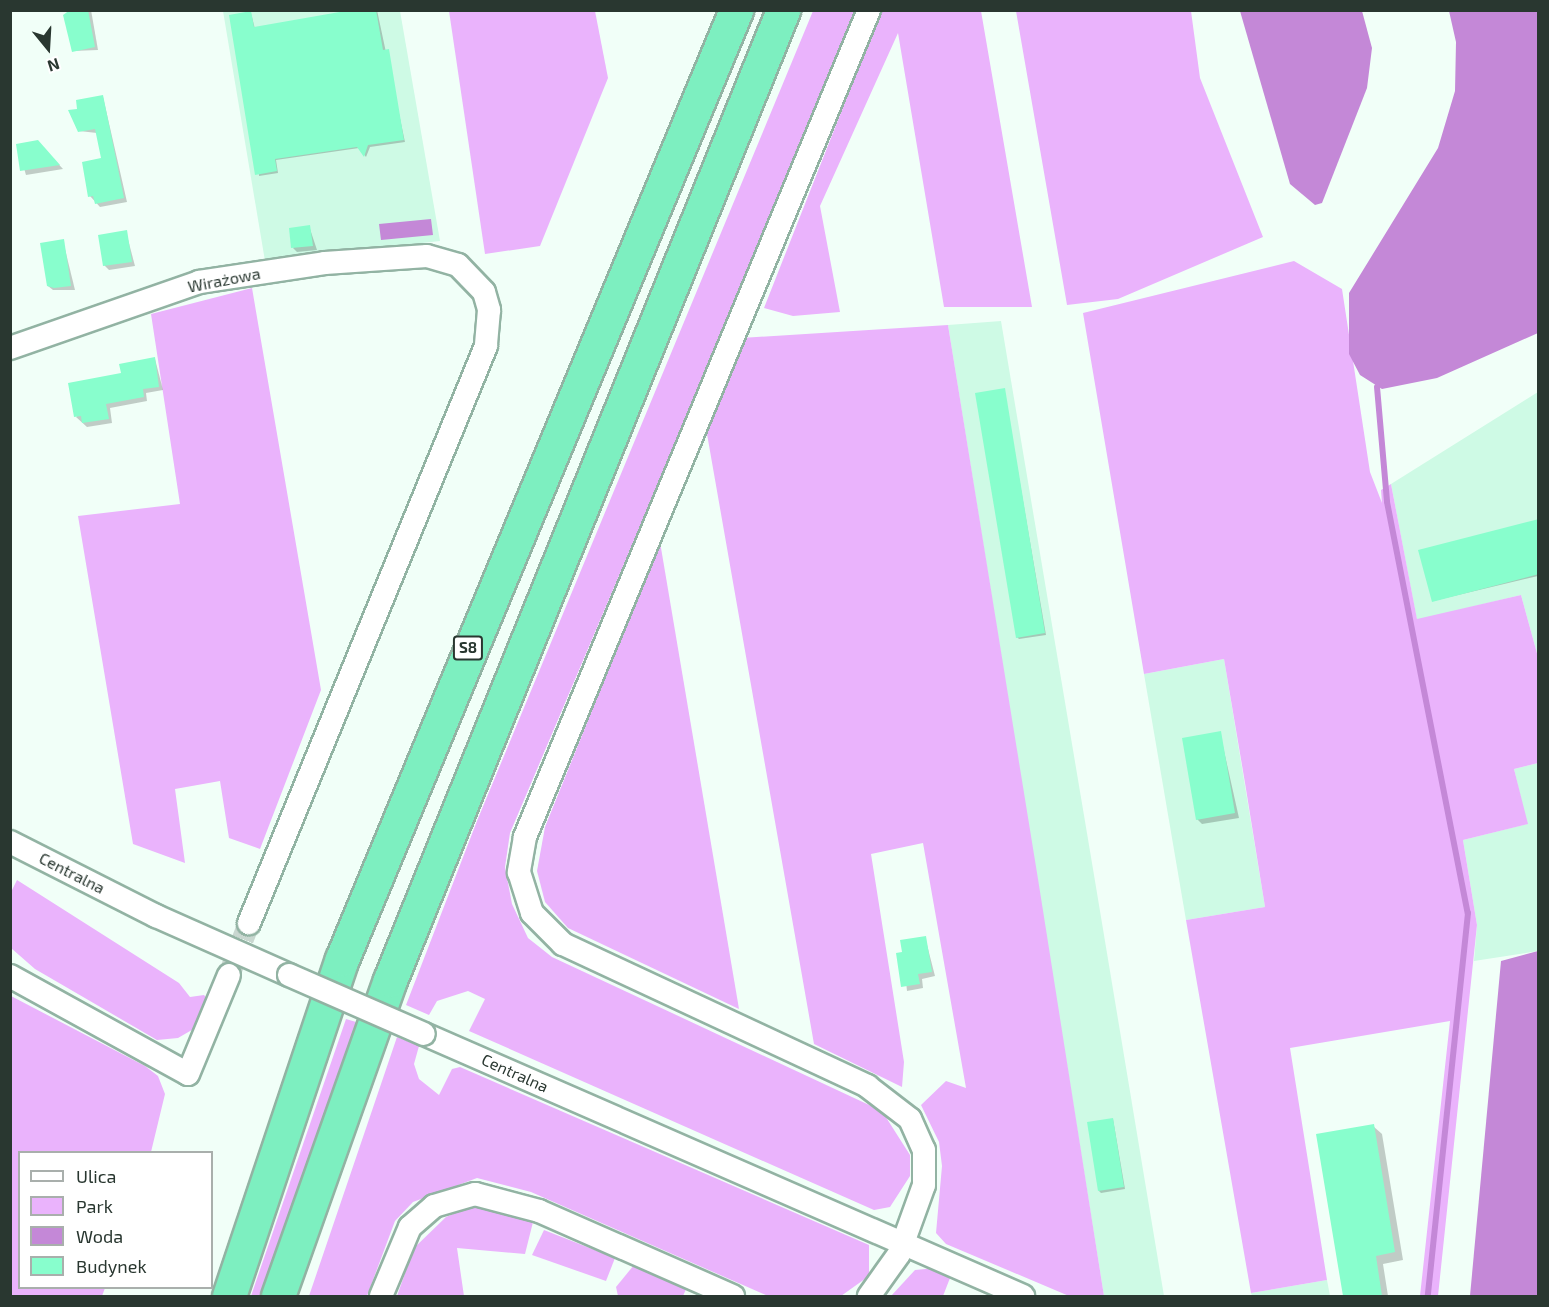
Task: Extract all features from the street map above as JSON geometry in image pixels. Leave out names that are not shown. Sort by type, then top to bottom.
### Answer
[{"type":"highway","name":"S8","points":[[229,1296],[342,959],[736,10]]},
{"type":"highway","points":[[278,1296],[390,980],[783,10]]},
{"type":"street","points":[[869,10],[525,837],[519,872],[532,914],[562,944],[895,1103],[916,1129],[926,1171],[903,1243],[869,1296]]},
{"type":"street","name":"Wirażowa","points":[[10,348],[199,282],[336,262],[406,257],[446,260],[470,273],[484,292],[489,310],[486,346],[249,923]]},
{"type":"street","name":"Centralna","points":[[10,842],[156,916],[1023,1296]]},
{"type":"street","points":[[10,976],[188,1074],[229,975]]},
{"type":"street","points":[[381,1296],[410,1227],[434,1206],[475,1194],[539,1211],[733,1296]]},
{"type":"shaded area","points":[[223,11],[400,11],[440,241],[265,261]]},
{"type":"shaded area","points":[[1001,321],[1164,1296],[1104,1296],[948,325]]},
{"type":"shaded area","points":[[1538,392],[1538,657],[1521,595],[1417,620],[1391,484]]},
{"type":"shaded area","points":[[1224,659],[1265,907],[1186,920],[1144,674]]},
{"type":"shaded area","points":[[1538,763],[1538,951],[1474,961],[1477,925],[1463,840],[1527,824],[1514,769]]},
{"type":"shaded area","points":[[1327,1280],[1330,1296],[1252,1296],[1251,1293]]},
{"type":"green space","points":[[449,11],[595,11],[608,78],[540,246],[485,254]]},
{"type":"green space","points":[[813,11],[858,11],[510,833],[505,867],[512,904],[528,938],[552,957],[882,1111],[910,1155],[910,1176],[890,1207],[874,1210],[469,1031],[485,999],[468,991],[437,1001],[429,1015],[406,1005],[477,821]]},
{"type":"green space","points":[[881,11],[981,11],[1032,307],[944,307],[898,33],[820,206],[840,312],[793,316],[764,308]]},
{"type":"green space","points":[[1016,11],[1191,11],[1200,78],[1263,237],[1118,299],[1067,305]]},
{"type":"green space","points":[[1294,261],[1342,289],[1370,472],[1382,503],[1381,490],[1391,484],[1417,619],[1521,595],[1538,657],[1538,763],[1514,769],[1528,824],[1463,840],[1477,925],[1438,1296],[1420,1296],[1450,1021],[1290,1048],[1327,1280],[1251,1293],[1186,920],[1265,907],[1224,659],[1144,674],[1083,313]]},
{"type":"green space","points":[[252,288],[321,690],[260,849],[229,838],[220,781],[175,789],[185,863],[133,844],[78,516],[180,504],[151,314]]},
{"type":"green space","points":[[948,325],[1104,1296],[1069,1296],[946,1244],[936,1233],[942,1166],[939,1142],[921,1105],[946,1081],[966,1088],[923,843],[871,854],[904,1062],[902,1087],[814,1044],[707,434],[741,338]]},
{"type":"green space","points":[[660,542],[739,1009],[568,928],[545,902],[537,871],[545,827]]},
{"type":"green space","points":[[17,880],[179,983],[190,997],[204,995],[208,1000],[197,1027],[178,1038],[157,1040],[35,969],[11,948],[11,892]]},
{"type":"green space","points":[[11,996],[145,1066],[158,1076],[165,1094],[151,1151],[18,1151],[18,1289],[105,1289],[102,1296],[11,1296]]},
{"type":"green space","points":[[346,1019],[356,1022],[262,1296],[251,1296]]},
{"type":"green space","points":[[397,1037],[419,1046],[414,1064],[419,1079],[439,1095],[452,1069],[460,1067],[869,1245],[869,1276],[841,1296],[768,1296],[531,1192],[477,1178],[413,1202],[395,1221],[367,1296],[309,1296]]},
{"type":"green space","points":[[470,1207],[491,1208],[533,1222],[525,1254],[457,1248],[464,1296],[397,1296],[414,1248],[446,1217]]},
{"type":"green space","points":[[544,1230],[615,1258],[606,1281],[532,1255]]},
{"type":"green space","points":[[634,1265],[687,1287],[683,1296],[618,1296],[616,1287]]},
{"type":"green space","points":[[936,1268],[950,1278],[943,1296],[891,1296],[915,1270]]},
{"type":"water","points":[[1240,11],[1362,11],[1372,48],[1367,88],[1322,203],[1315,205],[1290,184]]},
{"type":"water","points":[[1449,11],[1538,11],[1538,333],[1437,378],[1382,389],[1360,375],[1349,354],[1349,293],[1438,148],[1455,91],[1456,42]]},
{"type":"water","points":[[431,219],[433,235],[381,240],[379,224]]},
{"type":"water","points":[[1538,951],[1538,1296],[1470,1296],[1501,961]]},
{"type":"building","points":[[70,10],[88,10],[95,47],[72,52],[63,15]]},
{"type":"building","points":[[351,10],[376,10],[383,50],[389,49],[404,140],[368,145],[364,157],[357,147],[275,159],[277,171],[255,175],[229,15],[251,11],[254,27]]},
{"type":"building","points":[[103,95],[124,198],[95,204],[93,196],[88,197],[82,162],[101,158],[95,129],[78,132],[68,110],[77,109],[76,100]]},
{"type":"building","points":[[38,140],[60,165],[20,171],[16,144]]},
{"type":"building","points":[[310,225],[313,246],[291,248],[289,228]]},
{"type":"building","points":[[127,230],[132,262],[103,266],[98,235]]},
{"type":"building","points":[[64,239],[71,286],[54,288],[47,286],[40,243]]},
{"type":"building","points":[[155,357],[159,387],[143,389],[144,397],[106,404],[109,419],[82,423],[81,416],[74,417],[68,383],[121,373],[119,364]]},
{"type":"building","points":[[1005,388],[1045,633],[1016,638],[975,393]]},
{"type":"building","points":[[1539,519],[1539,574],[1432,602],[1418,550]]},
{"type":"building","points":[[1221,731],[1235,813],[1196,820],[1182,738]]},
{"type":"building","points":[[926,936],[932,972],[918,974],[920,984],[901,987],[896,953],[902,952],[900,940]]},
{"type":"building","points":[[1113,1118],[1124,1187],[1098,1191],[1087,1122]]},
{"type":"building","points":[[1374,1124],[1395,1252],[1376,1256],[1382,1296],[1343,1296],[1316,1134]]},
{"type":"waterway","points":[[1377,387],[1387,502],[1468,913],[1428,1296]]},
{"type":"tunnel","points":[[231,970],[249,923]]}]
